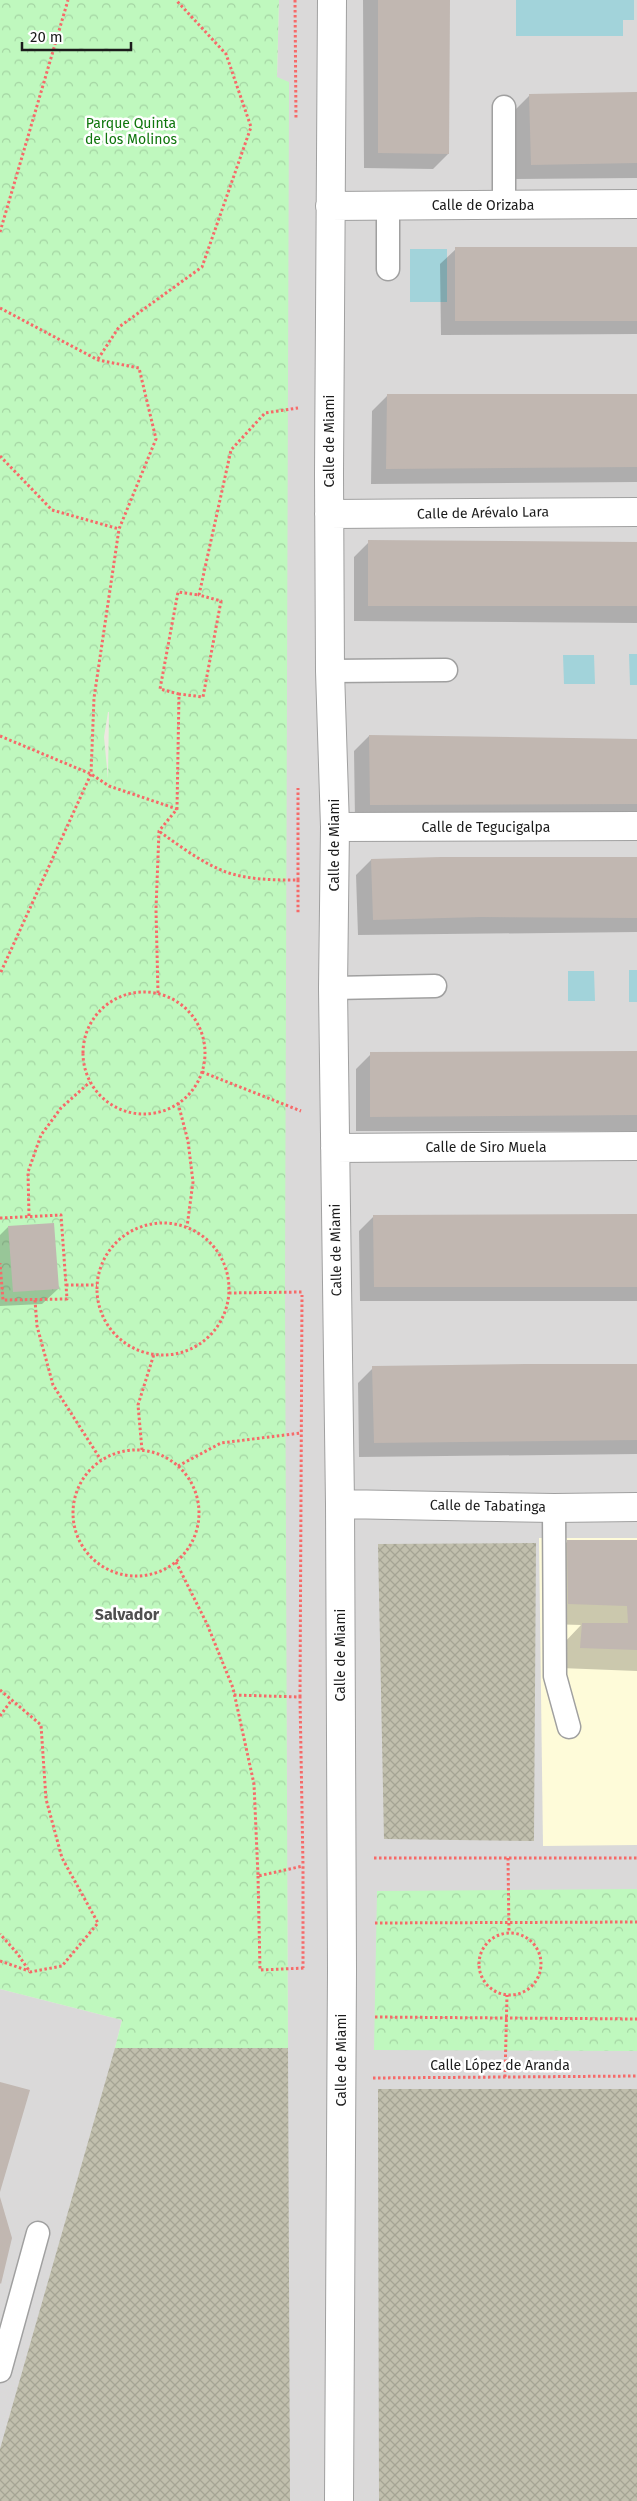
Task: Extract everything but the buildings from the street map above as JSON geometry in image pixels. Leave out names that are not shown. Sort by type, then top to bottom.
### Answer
[{"type":"street","name":"Calle de Miami","points":[[332,0],[329,514],[330,671],[335,827],[333,988],[340,1504],[342,1970],[339,2501]]},
{"type":"street","name":"Calle de Orizaba","points":[[330,206],[637,204]]},
{"type":"street","name":"Calle de Arévalo Lara","points":[[329,514],[637,512]]},
{"type":"street","name":"Calle de Tegucigalpa","points":[[335,827],[637,826]]},
{"type":"street","name":"Calle de Siro Muela","points":[[335,1148],[637,1146]]},
{"type":"street","name":"Calle de Tabatinga","points":[[340,1504],[554,1508],[637,1507]]},
{"type":"lane","points":[[504,107],[504,205]]},
{"type":"lane","points":[[388,206],[388,269]]},
{"type":"lane","points":[[330,671],[446,670]]},
{"type":"lane","points":[[333,988],[435,986]]},
{"type":"lane","points":[[554,1508],[555,1676],[569,1727]]},
{"type":"lane","points":[[0,2370],[38,2233]]},
{"type":"path","points":[[0,232],[68,0]]},
{"type":"path","points":[[98,360],[119,327],[202,267],[251,126],[226,54],[176,0]]},
{"type":"path","points":[[0,308],[98,360],[139,368],[156,439],[119,529],[94,698],[91,774],[0,974]]},
{"type":"path","points":[[199,595],[231,450],[265,413],[298,408],[299,417]]},
{"type":"path","points":[[0,456],[52,510],[119,529]]},
{"type":"path","points":[[178,592],[199,595],[221,601],[203,696],[179,694],[160,689],[178,592]]},
{"type":"path","points":[[158,993],[156,909],[159,832],[177,809],[179,694]]},
{"type":"path","points":[[0,736],[91,774],[109,786],[177,809]]},
{"type":"path","points":[[298,781],[299,918]]},
{"type":"path","points":[[159,832],[225,872],[262,880],[298,880]]},
{"type":"path","points":[[138,991],[158,993],[180,1004],[197,1023],[203,1038],[205,1055],[202,1072],[188,1095],[178,1103],[163,1110],[146,1114],[130,1112],[107,1101],[90,1082],[84,1063],[83,1043],[90,1024],[102,1008],[118,996],[138,991]]},
{"type":"path","points":[[202,1072],[302,1112]]},
{"type":"path","points":[[29,1216],[28,1172],[41,1135],[61,1108],[90,1082]]},
{"type":"path","points":[[302,1102],[302,1121]]},
{"type":"path","points":[[178,1103],[188,1141],[193,1182],[187,1227]]},
{"type":"path","points":[[0,1218],[61,1215],[67,1299],[3,1300],[0,1263]]},
{"type":"path","points":[[165,1222],[187,1227],[206,1238],[221,1256],[229,1276],[229,1293],[222,1321],[208,1338],[189,1350],[167,1356],[146,1353],[126,1344],[110,1330],[100,1311],[97,1285],[100,1268],[109,1249],[125,1234],[144,1225],[165,1222]]},
{"type":"path","points":[[302,1282],[300,1696],[303,1968]]},
{"type":"path","points":[[66,1285],[97,1285]]},
{"type":"path","points":[[229,1293],[302,1292]]},
{"type":"path","points":[[35,1300],[38,1326],[53,1385],[101,1460]]},
{"type":"path","points":[[142,1450],[138,1405],[154,1354]]},
{"type":"path","points":[[178,1466],[222,1443],[301,1433]]},
{"type":"path","points":[[127,1450],[154,1452],[178,1466],[190,1480],[197,1496],[199,1515],[196,1532],[188,1549],[176,1562],[158,1572],[132,1575],[118,1573],[100,1564],[86,1550],[76,1532],[73,1512],[76,1492],[86,1474],[101,1460],[127,1450]]},
{"type":"path","points":[[176,1562],[207,1624],[234,1694],[254,1784],[260,1970],[303,1968],[342,1970]]},
{"type":"path","points":[[0,1690],[10,1701],[41,1725],[46,1798],[62,1858],[98,1924],[62,1966],[30,1972],[0,1961]]},
{"type":"path","points":[[234,1694],[300,1696]]},
{"type":"path","points":[[0,1716],[10,1701]]},
{"type":"path","points":[[366,1858],[637,1858]]},
{"type":"path","points":[[508,1858],[509,1933]]},
{"type":"path","points":[[258,1876],[303,1866]]},
{"type":"path","points":[[374,1923],[637,1922]]},
{"type":"path","points":[[509,1933],[529,1939],[536,1946],[542,1966],[540,1976],[527,1991],[507,1995],[497,1992],[488,1986],[479,1968],[479,1958],[483,1947],[490,1940],[509,1933]]},
{"type":"path","points":[[0,1934],[17,1953],[30,1972]]},
{"type":"path","points":[[505,2077],[507,1995]]},
{"type":"path","points":[[373,2017],[637,2020]]},
{"type":"path","name":"Calle López de Aranda","points":[[364,2078],[637,2076]]},
{"type":"shaded area","points":[[279,0],[637,0],[637,2501],[0,2501],[0,1989],[122,2020],[115,2048],[288,2047],[277,77]]},
{"type":"shaded area","points":[[539,1538],[637,1538],[637,1845],[543,1846]]},
{"type":"shaded area","points":[[536,1543],[534,1841],[384,1839],[378,1544]]},
{"type":"shaded area","points":[[115,2048],[288,2048],[290,2501],[0,2501],[0,2449]]},
{"type":"shaded area","points":[[378,2089],[637,2089],[637,2501],[379,2501]]},
{"type":"green space","name":"Parque Quinta de los Molinos","points":[[0,0],[279,0],[277,77],[289,82],[285,1292],[288,2048],[115,2048],[122,2020],[0,1989]],"holes":[[[109,712],[108,779],[104,737]]]},
{"type":"green space","points":[[637,1889],[637,2051],[374,2050],[377,1891]]},
{"type":"water","points":[[516,0],[634,0],[634,20],[623,20],[623,36],[516,36]]},
{"type":"water","points":[[410,249],[447,249],[447,302],[410,302]]},
{"type":"water","points":[[629,654],[637,654],[637,685],[630,685]]},
{"type":"water","points":[[563,655],[594,655],[595,684],[564,684]]},
{"type":"water","points":[[629,970],[637,970],[637,1002],[629,1002]]},
{"type":"water","points":[[568,971],[594,971],[595,1001],[568,1001]]},
{"type":"district","name":"Salvador","points":[[127,1614]]}]
